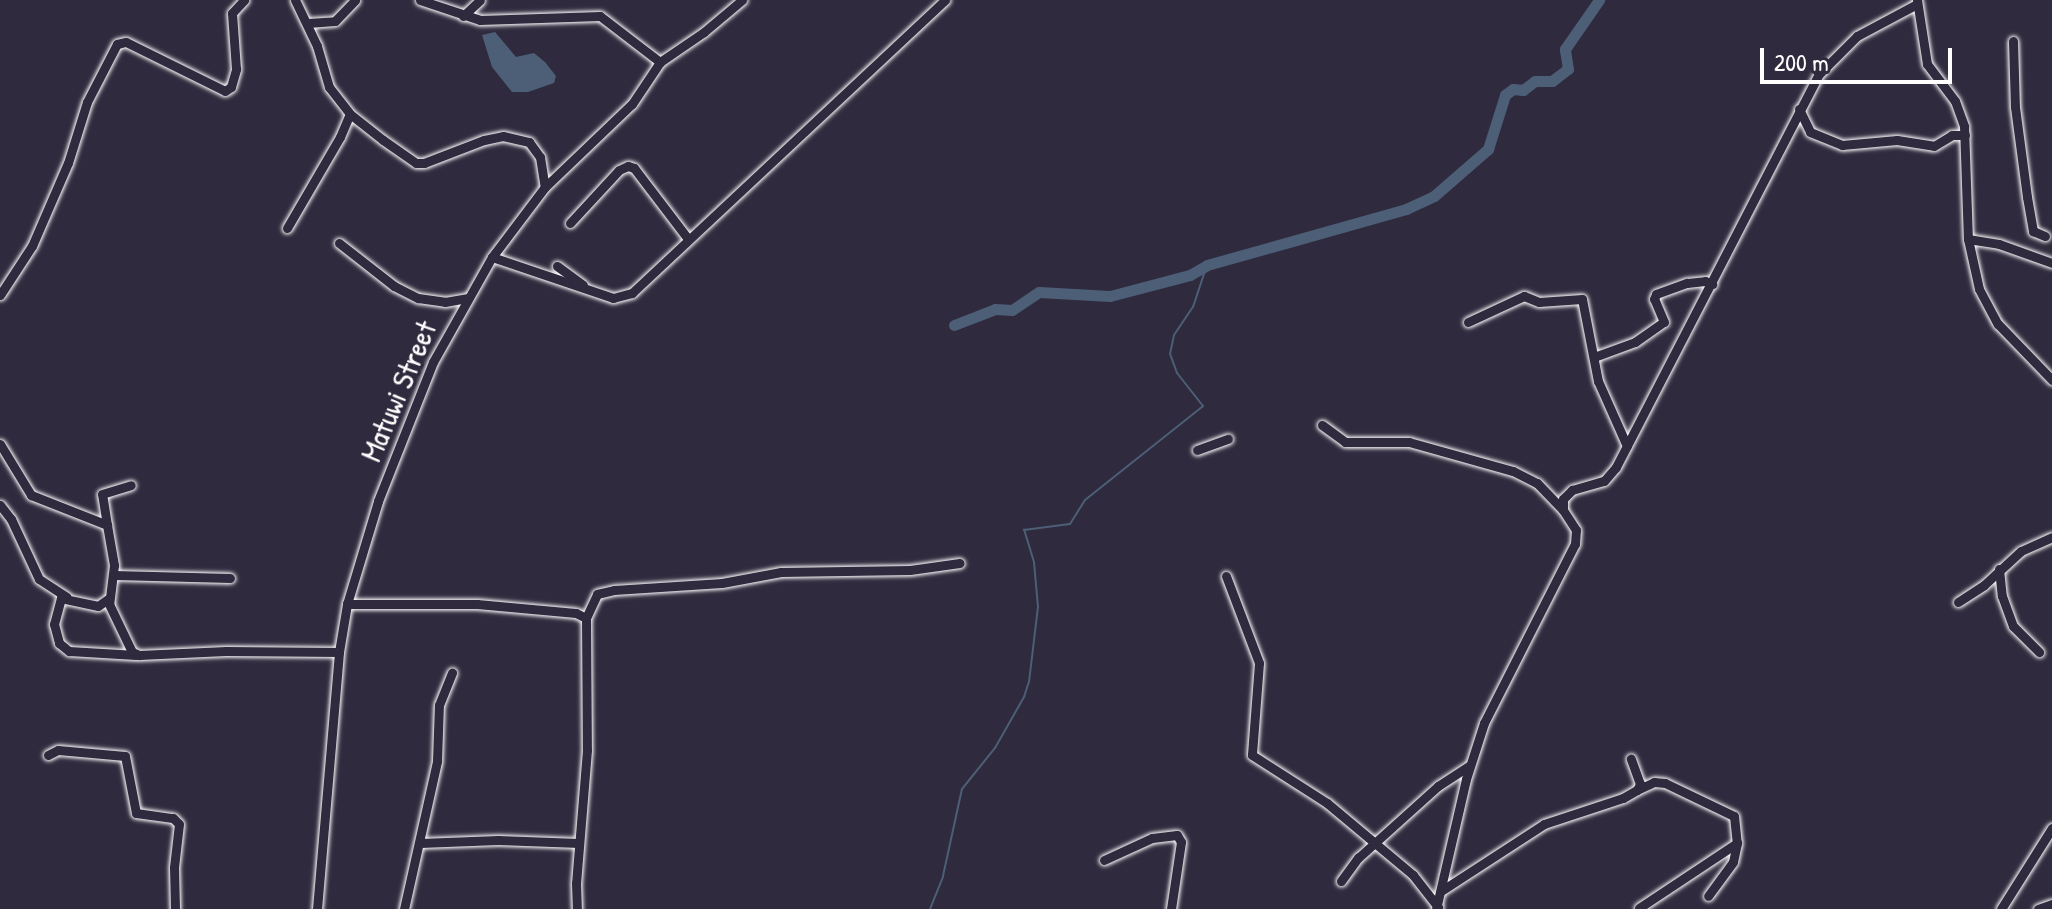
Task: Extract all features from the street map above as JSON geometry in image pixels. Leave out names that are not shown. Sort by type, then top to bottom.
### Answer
[{"type":"street","points":[[0,295],[32,246],[68,163],[87,102],[117,44],[126,42],[225,91],[231,87],[236,69],[232,13],[244,0]]},
{"type":"street","points":[[295,0],[308,23],[329,87],[350,114],[416,163],[424,163],[463,145],[503,136],[529,142],[540,157],[545,187]]},
{"type":"street","points":[[308,23],[335,21],[355,0]]},
{"type":"street","points":[[420,0],[463,16],[511,20],[600,16],[660,62]]},
{"type":"street","points":[[463,16],[480,0]]},
{"type":"street","name":"Matuwi Street","points":[[317,909],[339,652],[347,604],[393,462],[433,362],[492,257],[545,187],[632,104],[660,62],[704,32],[742,0]]},
{"type":"street","points":[[492,257],[593,292],[622,298],[632,293],[945,0]]},
{"type":"street","points":[[1563,510],[1563,499],[1570,491],[1608,478],[1627,446],[1818,75],[1842,49],[1880,22],[1917,2],[1927,64],[1958,107],[1965,135],[1968,239],[1979,289],[1992,316],[2052,380]]},
{"type":"street","points":[[2013,41],[2015,107],[2027,197],[2033,231],[2045,236]]},
{"type":"street","points":[[1799,108],[1804,126],[1810,132],[1842,145],[1897,140],[1934,146],[1952,135],[1965,135]]},
{"type":"street","points":[[287,228],[350,114]]},
{"type":"street","points":[[570,223],[619,170],[628,166],[634,168],[688,239]]},
{"type":"street","points":[[1968,239],[1999,244],[2052,263]]},
{"type":"street","points":[[339,243],[394,286],[418,298],[445,302],[467,298]]},
{"type":"street","points":[[557,266],[593,292]]},
{"type":"street","points":[[1594,357],[1635,342],[1664,322],[1654,299],[1656,294],[1687,283],[1712,284]]},
{"type":"street","points":[[1468,322],[1524,296],[1539,302],[1577,297],[1584,302],[1603,393],[1627,446]]},
{"type":"street","points":[[1322,425],[1345,442],[1409,442],[1513,471],[1537,483],[1563,510],[1576,530],[1575,544],[1488,714],[1470,765],[1438,908]]},
{"type":"street","points":[[1197,450],[1228,439]]},
{"type":"street","points":[[0,444],[31,495],[107,525]]},
{"type":"street","points":[[131,485],[102,494],[114,575],[108,599],[129,649],[139,655]]},
{"type":"street","points":[[0,505],[11,519],[39,579],[67,597],[98,606],[108,599]]},
{"type":"street","points":[[1958,602],[1984,585],[2021,551],[2052,537]]},
{"type":"street","points":[[577,909],[587,750],[586,618],[597,594],[614,590],[722,583],[790,571],[910,570],[960,563]]},
{"type":"street","points":[[1999,569],[2002,596],[2013,626],[2039,652]]},
{"type":"street","points":[[114,575],[230,578]]},
{"type":"street","points":[[1226,576],[1254,645],[1260,669],[1252,755],[1327,803],[1413,875],[1438,908]]},
{"type":"street","points":[[67,597],[59,601],[54,624],[57,639],[65,649],[139,655],[226,651],[339,652]]},
{"type":"street","points":[[347,604],[477,604],[576,613],[586,618]]},
{"type":"street","points":[[404,909],[437,761],[439,705],[452,673]]},
{"type":"street","points":[[48,755],[58,750],[125,756],[136,813],[173,818],[179,824],[174,867],[175,909]]},
{"type":"street","points":[[1631,759],[1640,784],[1637,790]]},
{"type":"street","points":[[1341,881],[1373,844],[1438,786],[1470,765]]},
{"type":"street","points":[[1441,891],[1544,824],[1623,798],[1654,782],[1665,783],[1734,816],[1737,843],[1733,862],[1708,896]]},
{"type":"street","points":[[2001,909],[2052,828]]},
{"type":"street","points":[[1104,860],[1152,838],[1177,835],[1181,845],[1171,909]]},
{"type":"street","points":[[420,843],[498,840],[579,843]]},
{"type":"street","points":[[1639,908],[1737,843]]},
{"type":"street","points":[[2038,909],[2052,904]]},
{"type":"water","points":[[495,32],[516,57],[534,53],[545,62],[556,76],[554,83],[528,92],[512,92],[492,67],[482,35]]},
{"type":"waterway","points":[[954,325],[995,309],[1012,310],[1039,292],[1110,296],[1190,275],[1207,265],[1406,209],[1434,196],[1488,149],[1505,95],[1513,89],[1523,90],[1535,81],[1552,81],[1568,69],[1565,49],[1599,0]]},
{"type":"waterway","points":[[930,909],[943,876],[962,789],[995,748],[1024,697],[1029,682],[1038,607],[1034,562],[1024,530],[1070,524],[1085,500],[1203,406],[1177,373],[1170,354],[1174,335],[1193,307],[1207,265]]}]
